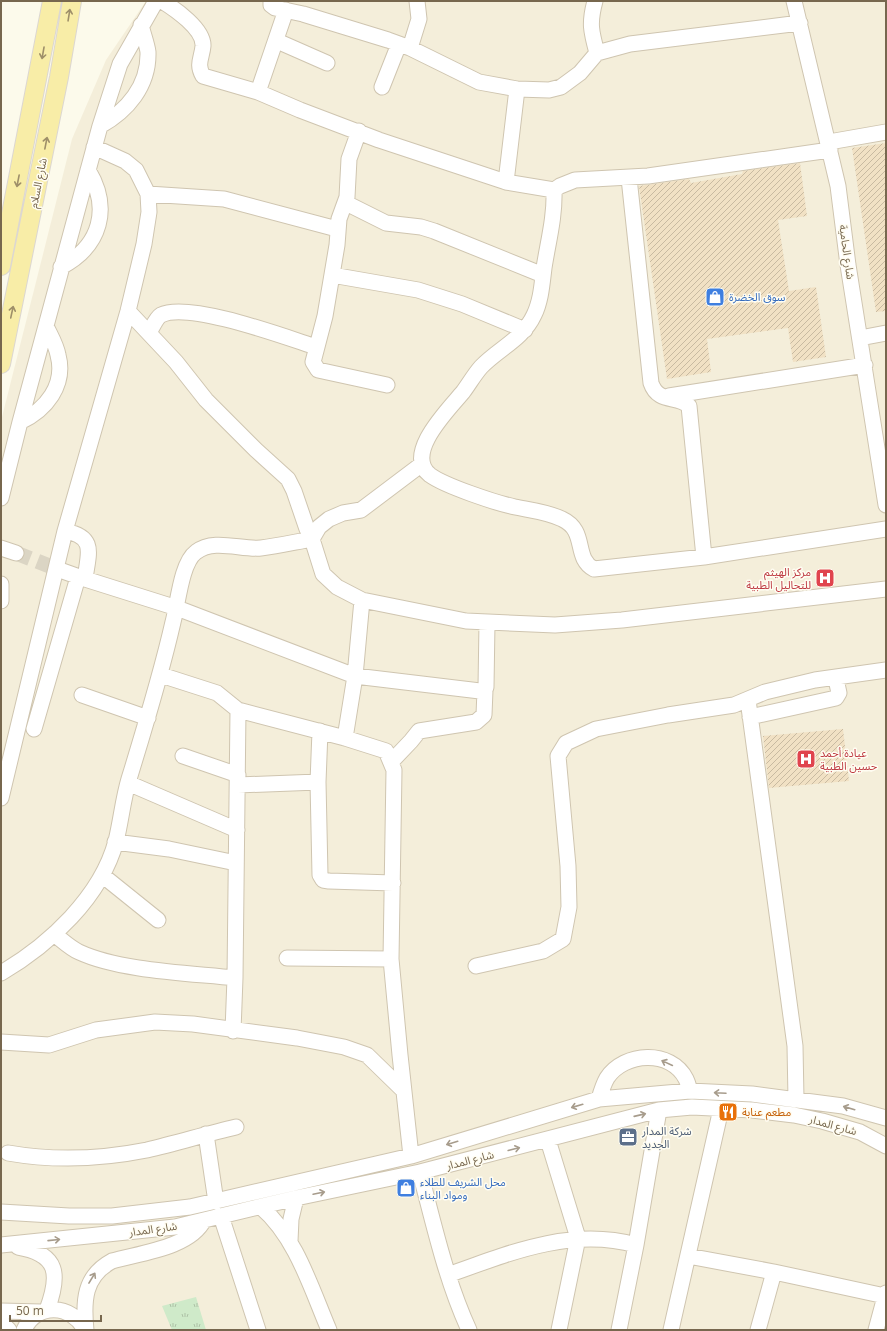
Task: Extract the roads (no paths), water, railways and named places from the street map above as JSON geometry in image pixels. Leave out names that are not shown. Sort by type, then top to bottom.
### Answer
[{"type":"main road","name":"شارع السلام","points":[[1,266],[52,1]]},
{"type":"main road","name":"شارع السلام","points":[[1,364],[59,77],[72,1]]},
{"type":"street","points":[[1,498],[61,267],[100,126],[120,64],[156,1]]},
{"type":"street","points":[[162,1],[179,11],[202,39],[203,46],[199,69],[203,76],[258,92],[300,110],[506,182],[554,190],[575,180],[629,178],[830,146],[886,132]]},
{"type":"street","points":[[271,1],[271,5],[275,8],[325,20],[404,46],[479,82],[516,90],[549,90],[562,87],[580,73],[597,53],[630,44],[800,23]]},
{"type":"street","points":[[382,87],[419,19],[417,1]]},
{"type":"street","points":[[595,1],[590,17],[590,29],[597,53]]},
{"type":"street","name":"شارع الحامية","points":[[794,1],[830,146],[838,186],[886,505]]},
{"type":"street","points":[[258,92],[277,41],[286,10]]},
{"type":"street","points":[[100,126],[116,117],[133,101],[145,75],[148,52],[141,25]]},
{"type":"street","points":[[277,41],[327,63]]},
{"type":"street","points":[[506,182],[516,90]]},
{"type":"street","points":[[359,131],[349,159],[346,203],[339,219],[325,316],[313,362],[318,370],[387,385]]},
{"type":"street","points":[[1,798],[65,532],[128,311],[144,244],[149,212],[148,194],[136,170],[125,161],[94,147]]},
{"type":"street","points":[[61,267],[83,253],[96,231],[100,219],[101,206],[99,193],[88,170]]},
{"type":"street","points":[[629,178],[651,383],[658,394],[686,403],[689,406],[704,557]]},
{"type":"street","points":[[554,190],[554,212],[540,297],[534,315],[525,330],[497,352],[480,368],[445,412],[422,449],[422,464],[429,474],[446,484],[512,506],[562,519],[577,531],[583,557],[587,566],[594,569],[704,557],[886,529]]},
{"type":"street","points":[[148,194],[224,199],[337,229]]},
{"type":"street","points":[[346,203],[386,223],[421,227],[434,231],[543,275]]},
{"type":"street","points":[[332,275],[418,290],[462,304],[525,330]]},
{"type":"street","points":[[128,311],[176,362],[206,400],[256,450],[288,479],[294,491],[306,529],[312,539],[323,574],[337,587],[362,600],[444,617],[487,623],[555,626],[622,620],[886,589]]},
{"type":"street","points":[[149,333],[159,316],[168,312],[180,311],[228,319],[316,347]]},
{"type":"street","points":[[20,422],[35,414],[48,402],[58,380],[59,356],[46,326]]},
{"type":"street","points":[[860,338],[886,333]]},
{"type":"street","points":[[664,397],[865,365]]},
{"type":"street","points":[[1,973],[13,966],[54,934],[81,904],[102,875],[115,842],[128,782],[161,675],[177,608],[182,574],[196,552],[213,545],[260,548],[312,539],[319,527],[329,519],[343,513],[361,510],[422,464]]},
{"type":"street","points":[[34,729],[89,549],[85,538],[75,533],[65,532]]},
{"type":"street","points":[[1,548],[16,552]]},
{"type":"street","points":[[57,569],[177,608],[354,676],[480,691],[485,690]]},
{"type":"street","points":[[1,584],[1,601]]},
{"type":"street","points":[[345,738],[354,676],[362,600]]},
{"type":"street","points":[[392,761],[412,741],[418,731],[476,722],[484,715],[487,623]]},
{"type":"street","points":[[476,966],[543,951],[563,939],[569,907],[568,866],[558,756],[566,744],[596,729],[668,715],[734,705],[765,692],[815,680],[836,679],[886,670]]},
{"type":"street","points":[[161,675],[217,693],[238,710],[320,731],[386,751],[392,761],[394,770],[392,959],[411,1156]]},
{"type":"street","points":[[750,717],[836,698],[839,694],[836,679]]},
{"type":"street","points":[[82,695],[148,718]]},
{"type":"street","points":[[748,700],[795,1046],[796,1099]]},
{"type":"street","points":[[233,1030],[238,710]]},
{"type":"street","points":[[320,731],[318,782],[320,875],[323,880],[393,883]]},
{"type":"street","points":[[183,756],[238,780],[318,782]]},
{"type":"street","points":[[128,782],[236,830]]},
{"type":"street","points":[[115,842],[169,849],[236,863]]},
{"type":"street","points":[[102,875],[158,920]]},
{"type":"street","points":[[54,934],[78,952],[102,960],[172,972],[235,978]]},
{"type":"street","points":[[287,958],[392,959]]},
{"type":"street","points":[[1,1042],[49,1045],[96,1030],[155,1022],[194,1024],[297,1038],[344,1047],[367,1054],[404,1091]]},
{"type":"street","points":[[600,1099],[603,1087],[614,1070],[632,1060],[642,1058],[652,1058],[672,1064],[686,1079],[690,1091]]},
{"type":"street","name":"شارع المدار","points":[[1,1212],[61,1216],[112,1216],[164,1211],[216,1202],[411,1156],[600,1099],[690,1091],[752,1094],[843,1106],[886,1118]]},
{"type":"street","name":"شارع المدار","points":[[3,1245],[149,1230],[204,1220],[296,1198],[420,1172],[659,1110],[692,1107],[752,1110],[822,1121],[860,1132],[886,1146]]},
{"type":"street","points":[[671,1330],[721,1109]]},
{"type":"street","points":[[619,1330],[636,1245],[659,1110]]},
{"type":"street","points":[[8,1153],[52,1158],[114,1155],[168,1145],[236,1127]]},
{"type":"street","points":[[206,1134],[216,1202]]},
{"type":"street","points":[[548,1140],[578,1238],[559,1330]]},
{"type":"street","points":[[420,1172],[448,1275],[460,1310],[469,1330]]},
{"type":"street","points":[[290,1241],[291,1219],[296,1198]]},
{"type":"street","points":[[260,1207],[277,1223],[290,1241],[329,1330]]},
{"type":"street","points":[[221,1216],[258,1330]]},
{"type":"street","points":[[85,1330],[84,1314],[89,1284],[102,1266],[112,1261],[185,1240],[198,1231],[204,1220]]},
{"type":"street","points":[[448,1275],[530,1247],[578,1238],[617,1241],[636,1245]]},
{"type":"street","points":[[3,1245],[35,1250],[46,1258],[53,1269],[56,1282],[44,1311],[30,1320],[24,1330]]},
{"type":"street","points":[[688,1256],[885,1294],[880,1327]]},
{"type":"street","points":[[758,1330],[774,1272]]},
{"type":"street","points":[[1,1311],[64,1310],[77,1318],[85,1330]]},
{"type":"street","points":[[1,1322],[9,1330]]},
{"type":"tunnel","points":[[16,553],[57,569]]},
{"type":"place","name":"سوق الخضرة","points":[[715,297]]},
{"type":"place","name":"مركز الهيثم للتحاليل الطبية","points":[[825,578]]},
{"type":"place","name":"عيادة أحمد حسين الطبية","points":[[806,759]]},
{"type":"place","name":"مطعم عنابة","points":[[728,1112]]},
{"type":"place","name":"شركة المدار الجديد","points":[[628,1137]]},
{"type":"place","name":"محل الشريف للطلاء ومواد البناء","points":[[406,1188]]}]
